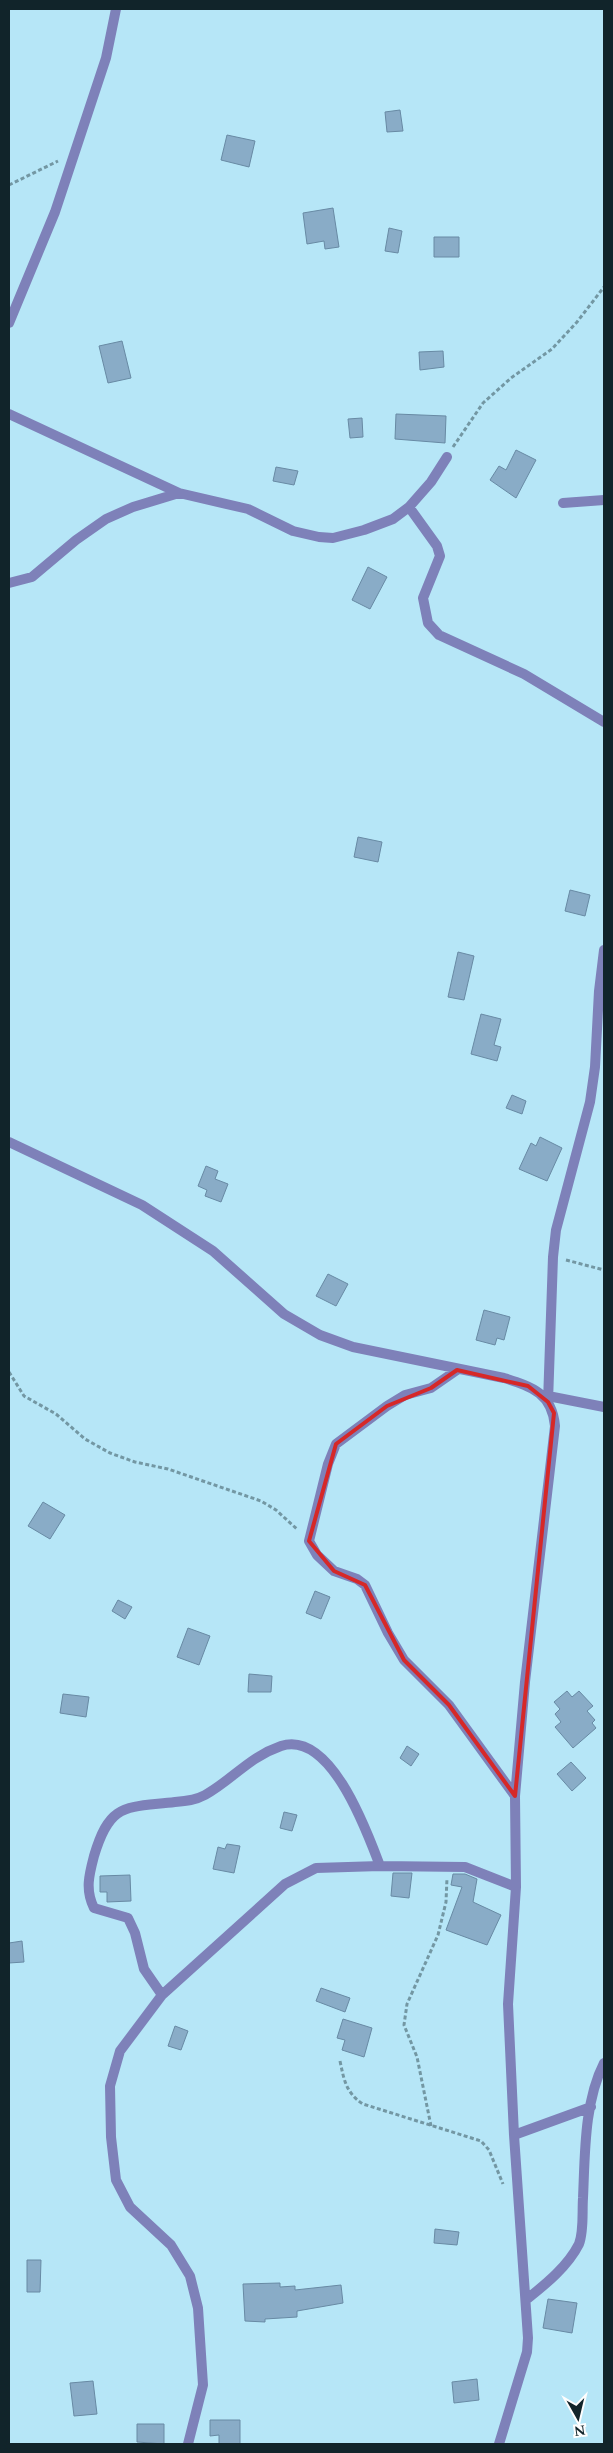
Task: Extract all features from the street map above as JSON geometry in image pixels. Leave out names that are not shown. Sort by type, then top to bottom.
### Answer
[{"type":"street","points":[[9,323],[54,212],[74,154],[106,58],[116,9]]},
{"type":"street","points":[[9,414],[179,493],[248,509],[293,531],[319,537],[333,538],[379,526],[409,507],[431,482],[448,457]]},
{"type":"street","points":[[9,583],[32,577],[76,540],[106,520],[132,506],[179,493]]},
{"type":"street","points":[[563,503],[604,500]]},
{"type":"street","points":[[409,507],[437,546],[440,556],[423,598],[428,622],[439,635],[524,674],[604,722]]},
{"type":"street","points":[[499,2444],[527,2352],[527,2300],[514,2135],[508,2004],[516,1887],[515,1796],[525,1682],[555,1426],[554,1413],[548,1399],[553,1257],[562,1204],[590,1102],[595,1067],[599,991],[604,950]]},
{"type":"street","points":[[9,1142],[142,1205],[213,1251],[284,1314],[302,1326],[353,1347],[457,1370],[504,1378],[528,1386],[548,1399],[604,1407]]},
{"type":"street","points":[[457,1370],[431,1388],[405,1395],[387,1406],[336,1444],[328,1464],[309,1541],[317,1555],[334,1571],[357,1579],[365,1585],[404,1660],[458,1716],[515,1796]]},
{"type":"street","points":[[162,1995],[144,1969],[135,1933],[128,1918],[94,1908],[90,1898],[90,1873],[97,1848],[106,1825],[117,1812],[134,1806],[190,1801],[205,1795],[241,1767],[266,1752],[283,1745],[298,1745],[318,1754],[343,1786],[355,1805],[380,1866]]},
{"type":"street","points":[[188,2444],[203,2385],[196,2300],[190,2276],[171,2245],[130,2207],[116,2180],[111,2137],[110,2086],[120,2051],[162,1995],[285,1884],[301,1874],[316,1868],[380,1866],[447,1867],[475,1870],[516,1887]]},
{"type":"street","points":[[527,2300],[562,2267],[581,2238],[584,2163],[591,2107],[599,2074],[604,2063]]},
{"type":"street","points":[[514,2135],[591,2107]]},
{"type":"path","points":[[9,185],[74,154]]},
{"type":"path","points":[[448,457],[463,429],[483,403],[511,378],[552,349],[577,322],[604,287]]},
{"type":"path","points":[[553,1257],[604,1270]]},
{"type":"path","points":[[9,1372],[24,1396],[56,1414],[85,1439],[110,1454],[168,1469],[261,1501],[281,1514],[309,1541]]},
{"type":"path","points":[[431,2126],[417,2056],[404,2025],[407,2004],[438,1934],[446,1902],[447,1867]]},
{"type":"path","points":[[340,2061],[344,2082],[351,2096],[363,2104],[481,2141],[489,2150],[496,2172],[507,2190],[519,2200]]},
{"type":"highlighted area","points":[[457,1370],[528,1386],[548,1402],[554,1413],[515,1796],[449,1705],[404,1660],[365,1585],[334,1571],[309,1541],[336,1444],[387,1406],[431,1388]]},
{"type":"building","points":[[400,110],[403,131],[387,132],[385,112]]},
{"type":"building","points":[[227,135],[255,141],[249,167],[221,160]]},
{"type":"building","points":[[333,208],[339,247],[325,249],[324,241],[307,244],[303,213]]},
{"type":"building","points":[[389,228],[402,231],[398,253],[385,251]]},
{"type":"building","points":[[434,237],[459,237],[459,257],[434,257]]},
{"type":"building","points":[[122,341],[131,378],[108,383],[99,346]]},
{"type":"building","points":[[443,351],[444,367],[420,370],[419,352]]},
{"type":"building","points":[[396,414],[446,416],[445,443],[395,439]]},
{"type":"building","points":[[362,418],[363,437],[350,438],[348,419]]},
{"type":"building","points":[[516,450],[536,460],[516,498],[490,480],[499,466],[506,470]]},
{"type":"building","points":[[276,467],[298,471],[294,485],[273,481]]},
{"type":"building","points":[[368,567],[387,577],[370,609],[352,600]]},
{"type":"building","points":[[358,837],[382,842],[378,862],[354,857]]},
{"type":"building","points":[[570,890],[590,895],[585,916],[565,911]]},
{"type":"building","points":[[458,952],[474,956],[464,1000],[448,997]]},
{"type":"building","points":[[481,1014],[501,1019],[494,1045],[501,1047],[497,1061],[471,1054]]},
{"type":"building","points":[[512,1095],[526,1101],[522,1114],[506,1108]]},
{"type":"building","points":[[540,1137],[562,1148],[547,1181],[519,1169],[531,1143],[536,1146]]},
{"type":"building","points":[[206,1166],[218,1171],[215,1179],[228,1184],[221,1202],[205,1196],[207,1190],[198,1186]]},
{"type":"building","points":[[328,1274],[348,1284],[336,1306],[316,1296]]},
{"type":"building","points":[[484,1310],[510,1317],[504,1340],[497,1338],[495,1345],[476,1340]]},
{"type":"building","points":[[43,1502],[65,1515],[50,1539],[28,1526]]},
{"type":"building","points":[[315,1591],[330,1597],[321,1619],[306,1613]]},
{"type":"building","points":[[118,1600],[132,1607],[125,1619],[112,1611]]},
{"type":"building","points":[[188,1628],[210,1636],[199,1665],[177,1657]]},
{"type":"building","points":[[249,1674],[272,1676],[271,1692],[248,1692]]},
{"type":"building","points":[[567,1691],[572,1697],[579,1691],[593,1706],[587,1711],[595,1720],[592,1723],[596,1728],[573,1748],[555,1727],[561,1722],[555,1714],[560,1709],[554,1702]]},
{"type":"building","points":[[63,1694],[89,1697],[86,1717],[60,1713]]},
{"type":"building","points":[[407,1746],[419,1754],[411,1766],[400,1758]]},
{"type":"building","points":[[571,1762],[586,1778],[572,1791],[557,1774]]},
{"type":"building","points":[[284,1812],[297,1815],[292,1831],[280,1828]]},
{"type":"building","points":[[227,1844],[240,1846],[234,1873],[213,1869],[218,1847],[225,1849]]},
{"type":"building","points":[[393,1873],[412,1873],[409,1898],[391,1896]]},
{"type":"building","points":[[453,1874],[465,1874],[477,1879],[473,1902],[501,1915],[487,1945],[446,1930],[462,1887],[451,1885]]},
{"type":"building","points":[[130,1875],[131,1901],[107,1902],[107,1892],[100,1892],[100,1876]]},
{"type":"building","points":[[22,1941],[24,1962],[9,1963],[9,1943]]},
{"type":"building","points":[[321,1988],[350,1998],[345,2012],[316,2001]]},
{"type":"building","points":[[343,2019],[372,2028],[364,2057],[342,2050],[345,2040],[337,2038]]},
{"type":"building","points":[[175,2026],[188,2031],[181,2050],[168,2046]]},
{"type":"building","points":[[435,2229],[459,2232],[457,2245],[434,2243]]},
{"type":"building","points":[[27,2260],[41,2260],[40,2292],[27,2292]]},
{"type":"building","points":[[280,2283],[280,2287],[295,2286],[295,2290],[341,2285],[343,2303],[297,2311],[297,2317],[265,2319],[265,2322],[245,2321],[243,2284]]},
{"type":"building","points":[[548,2299],[577,2303],[572,2333],[543,2328]]},
{"type":"building","points":[[477,2379],[479,2400],[454,2403],[452,2382]]},
{"type":"building","points":[[93,2381],[97,2414],[74,2416],[70,2383]]},
{"type":"building","points":[[210,2420],[240,2420],[240,2444],[219,2444],[219,2435],[210,2436]]},
{"type":"building","points":[[137,2424],[164,2424],[164,2444],[137,2442]]}]
